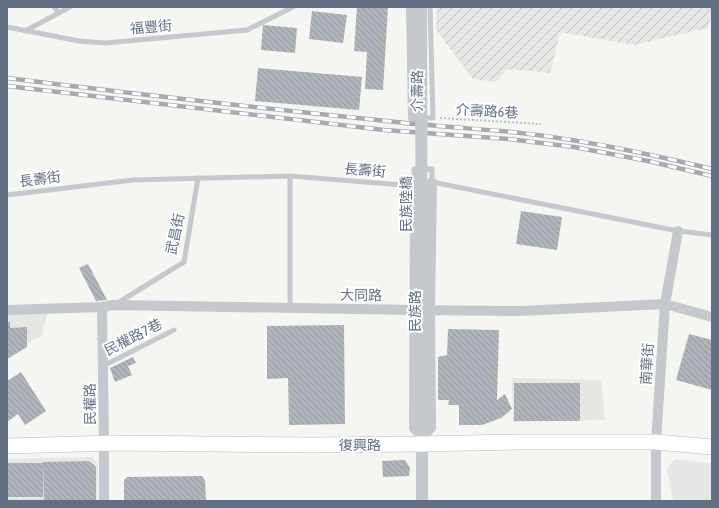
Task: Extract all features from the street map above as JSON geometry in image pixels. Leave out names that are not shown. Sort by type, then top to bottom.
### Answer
[{"type":"main road","name":"復興路","points":[[7,446],[104,443],[422,441],[656,442],[712,446]]},
{"type":"street","name":"介壽路","points":[[411,7],[413,118]]},
{"type":"street","name":"民族陸橋","points":[[421,7],[422,401]]},
{"type":"street","name":"民族路","points":[[422,441],[431,428],[430,310],[432,182]]},
{"type":"street","name":"民族路","points":[[415,186],[414,428],[422,441]]},
{"type":"street","name":"南華街","points":[[656,501],[656,442],[666,304],[678,231]]},
{"type":"street","name":"大同路","points":[[7,310],[102,307],[113,305],[520,311],[666,304],[712,317]]},
{"type":"street","name":"民權路","points":[[102,307],[104,501]]},
{"type":"street","name":"民族路","points":[[422,401],[422,501]]},
{"type":"lane","points":[[54,7],[59,13]]},
{"type":"lane","points":[[25,31],[70,7]]},
{"type":"lane","name":"福豐街","points":[[7,27],[78,41],[113,42],[247,30],[293,7]]},
{"type":"lane","name":"介壽路","points":[[413,118],[433,118],[430,7]]},
{"type":"lane","points":[[415,186],[414,169],[432,169],[432,182],[678,231],[712,235]]},
{"type":"lane","points":[[290,176],[290,308]]},
{"type":"lane","name":"長壽街","points":[[7,195],[133,180],[198,178],[290,176],[415,186]]},
{"type":"lane","name":"武昌街","points":[[113,305],[184,262],[198,178]]},
{"type":"lane","name":"民權路7巷","points":[[103,366],[174,330]]},
{"type":"path","name":"介壽路6巷","points":[[433,118],[541,124]]},
{"type":"shaded area","points":[[437,7],[712,7],[712,12],[708,28],[634,45],[560,32],[550,73],[507,69],[496,82],[473,79],[436,30]]},
{"type":"shaded area","points":[[48,310],[42,336],[7,352],[7,311]]},
{"type":"shaded area","points":[[512,378],[601,380],[605,420],[513,422]]},
{"type":"shaded area","points":[[92,457],[98,464],[97,501],[7,501],[7,459]]},
{"type":"shaded area","points":[[675,459],[712,464],[712,501],[673,500],[667,469]]},
{"type":"building","points":[[357,7],[388,7],[383,90],[365,89],[367,52],[354,51]]},
{"type":"building","points":[[312,11],[347,15],[343,43],[309,39]]},
{"type":"building","points":[[263,25],[297,28],[295,53],[261,50]]},
{"type":"building","points":[[258,68],[362,77],[359,110],[255,101]]},
{"type":"building","points":[[521,211],[562,217],[557,250],[516,244]]},
{"type":"building","points":[[88,264],[107,300],[96,301],[79,268]]},
{"type":"building","points":[[7,322],[10,322],[10,328],[27,327],[27,347],[7,359]]},
{"type":"building","points":[[344,325],[345,424],[289,425],[288,378],[267,379],[267,326]]},
{"type":"building","points":[[448,329],[499,330],[497,400],[505,394],[512,409],[501,418],[482,425],[459,425],[459,405],[448,405],[449,400],[438,400],[438,357],[447,355]]},
{"type":"building","points":[[689,334],[712,340],[712,390],[676,380]]},
{"type":"building","points":[[133,357],[136,363],[128,366],[132,375],[115,382],[110,368]]},
{"type":"building","points":[[21,372],[46,411],[25,425],[18,414],[7,422],[7,381]]},
{"type":"building","points":[[514,383],[580,383],[580,421],[514,421]]},
{"type":"building","points":[[405,460],[410,468],[409,476],[383,477],[382,461]]},
{"type":"building","points":[[89,461],[96,467],[96,501],[44,501],[43,462]]},
{"type":"building","points":[[7,463],[43,463],[43,497],[7,497]]},
{"type":"building","points":[[202,476],[205,481],[206,501],[124,501],[124,480],[127,477]]},
{"type":"railway","points":[[7,78],[292,111],[562,138],[662,157],[712,169]]},
{"type":"railway","points":[[7,86],[384,130],[508,139],[574,147],[648,161],[712,176]]}]
